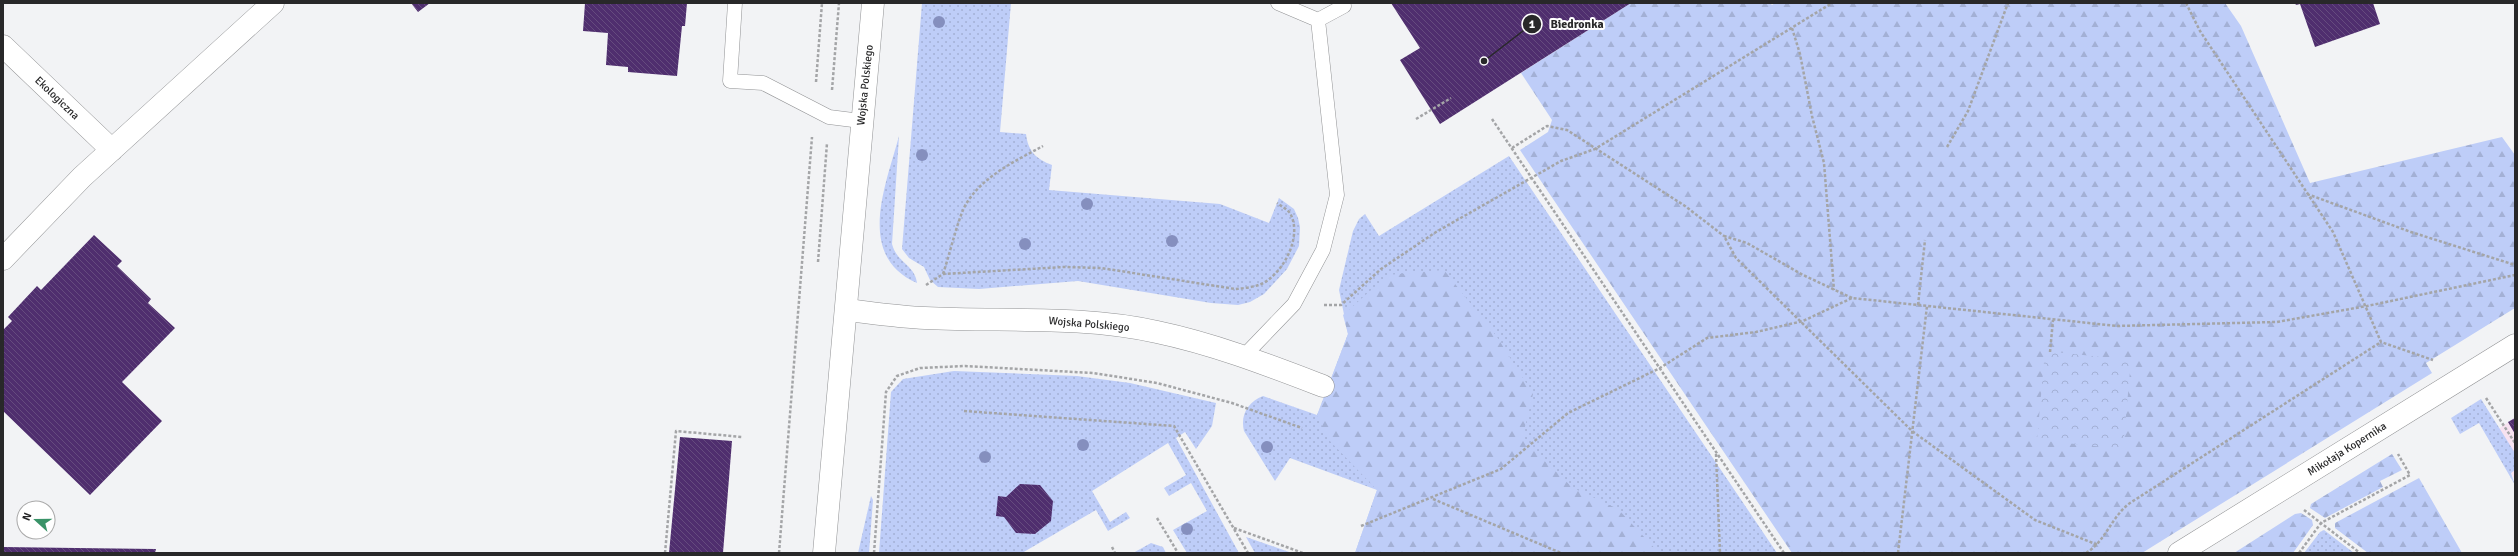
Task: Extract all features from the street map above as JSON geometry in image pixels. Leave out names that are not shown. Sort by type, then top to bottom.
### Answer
[{"type":"street","points":[[3,259],[82,177],[273,3]]},
{"type":"street","name":"Wojska Polskiego","points":[[824,553],[847,310],[861,121],[873,3]]},
{"type":"street","name":"Ekologiczna","points":[[3,46],[112,150]]},
{"type":"street","name":"Wojska Polskiego","points":[[847,310],[924,318],[1028,319],[1101,324],[1156,331],[1244,356],[1323,386]]},
{"type":"street","name":"Mikołaja Kopernika","points":[[2179,553],[2515,345]]},
{"type":"lane","points":[[735,3],[730,81],[763,83],[829,117],[861,121]]},
{"type":"lane","points":[[1278,3],[1318,20]]},
{"type":"lane","points":[[1318,20],[1344,6]]},
{"type":"lane","points":[[1244,356],[1294,304],[1322,250],[1337,195],[1318,20]]},
{"type":"path","points":[[779,553],[822,3]]},
{"type":"path","points":[[1294,304],[1341,305],[1382,269],[1436,232],[1561,161],[1595,148],[1832,3]]},
{"type":"path","points":[[1947,147],[1968,111],[2008,3]]},
{"type":"path","points":[[2186,3],[2200,32],[2333,232],[2367,306],[2381,342],[2439,362]]},
{"type":"path","points":[[1792,28],[1800,54],[1812,116],[1824,163],[1834,290]]},
{"type":"path","points":[[1416,119],[1451,98]]},
{"type":"path","points":[[1492,119],[1784,553]]},
{"type":"path","points":[[1512,148],[1547,126],[1567,130],[1685,206],[1724,236],[1747,243],[1834,290],[1852,298],[2117,326],[2277,322],[2367,306],[2515,275]]},
{"type":"path","points":[[943,274],[964,209],[978,189],[1008,164],[1043,146]]},
{"type":"path","points":[[2307,194],[2411,232],[2515,265]]},
{"type":"path","points":[[926,284],[943,274],[984,274],[1064,267],[1101,268],[1235,289],[1251,287],[1267,281],[1276,273],[1290,250],[1296,230],[1291,213],[1277,203]]},
{"type":"path","points":[[1724,236],[1736,258],[1802,321],[1912,431],[2035,520],[2098,545]]},
{"type":"path","points":[[1918,306],[1925,240]]},
{"type":"path","points":[[1361,526],[1432,499],[1501,469],[1568,412],[1660,368],[1707,338],[1756,332],[1802,321],[1852,298]]},
{"type":"path","points":[[1898,553],[1927,306]]},
{"type":"path","points":[[2050,352],[2053,320]]},
{"type":"path","points":[[2086,553],[2098,545],[2120,511],[2130,503],[2381,342]]},
{"type":"path","points":[[874,553],[886,392],[897,376],[920,368],[965,366],[1093,373],[1114,376],[1157,383],[1232,403],[1302,428]]},
{"type":"path","points":[[2482,392],[2515,443]]},
{"type":"path","points":[[964,411],[1174,426],[1248,553]]},
{"type":"path","points":[[665,553],[676,430],[742,437]]},
{"type":"path","points":[[2299,553],[2321,523],[2410,475],[2394,447]]},
{"type":"path","points":[[1716,452],[1720,553]]},
{"type":"path","points":[[1432,499],[1561,553]]},
{"type":"path","points":[[2299,506],[2360,553]]},
{"type":"path","points":[[1157,518],[1178,553]]},
{"type":"path","points":[[1233,527],[1303,553]]},
{"type":"path","points":[[1112,547],[1115,553]]},
{"type":"shaded area","points":[[2515,418],[2515,480],[2489,435]]},
{"type":"green space","points":[[922,3],[1011,3],[1000,132],[1026,134],[1031,150],[1034,154],[1041,160],[1052,165],[1049,190],[1220,204],[1269,223],[1279,198],[1294,209],[1300,227],[1299,246],[1287,269],[1264,294],[1250,302],[1238,305],[1211,303],[1078,281],[979,289],[938,287],[930,280],[924,267],[909,258],[902,249]]},
{"type":"green space","points":[[1631,3],[1770,3],[1772,5],[1775,3],[2225,3],[2241,26],[2310,183],[2502,137],[2515,155],[2515,308],[2426,363],[2432,373],[2142,553],[1792,553],[1520,150],[1548,132],[1552,120],[1521,73]]},
{"type":"green space","points":[[899,136],[892,244],[898,256],[913,272],[917,283],[898,271],[886,256],[881,238],[880,218],[883,197]]},
{"type":"green space","points":[[1509,156],[1777,553],[1355,553],[1377,490],[1290,458],[1275,481],[1244,431],[1244,414],[1249,405],[1263,396],[1317,415],[1348,334],[1339,290],[1353,231],[1359,219],[1365,214],[1379,236]]},
{"type":"green space","points":[[1444,270],[1497,337],[1533,394],[1522,439],[1573,488],[1618,509],[1659,553],[1355,553],[1377,490],[1328,439],[1317,416],[1348,334],[1343,315],[1388,275]]},
{"type":"green space","points":[[2045,351],[2131,360],[2123,449],[2037,440]]},
{"type":"green space","points":[[954,371],[1077,376],[1130,383],[1216,403],[1212,426],[1196,449],[1185,432],[1176,438],[1239,553],[1187,553],[1173,530],[1207,511],[1191,483],[1169,496],[1164,488],[1186,475],[1168,443],[1092,491],[1110,522],[1126,512],[1130,518],[1108,531],[1096,510],[1022,553],[879,553],[891,392],[903,379]]},
{"type":"green space","points":[[2481,399],[2515,453],[2515,470],[2511,473],[2515,485],[2479,423],[2460,434],[2451,418]]},
{"type":"green space","points":[[2392,454],[2402,470],[2380,481],[2383,487],[2325,518],[2310,508],[2311,504]]},
{"type":"green space","points":[[2419,478],[2462,553],[2368,553],[2335,528],[2335,523]]},
{"type":"green space","points":[[871,496],[873,500],[869,553],[858,553]]},
{"type":"green space","points":[[2301,513],[2312,520],[2313,525],[2293,553],[2234,553],[2295,514]]},
{"type":"green space","points":[[2324,530],[2354,553],[2304,553],[2320,532]]},
{"type":"green space","points":[[1246,537],[1292,553],[1255,553]]},
{"type":"green space","points":[[1151,543],[1163,547],[1166,553],[1133,553]]},
{"type":"building","points":[[411,3],[430,3],[418,12]]},
{"type":"building","points":[[585,3],[687,3],[685,26],[682,26],[677,76],[628,72],[628,67],[606,65],[608,33],[583,31]]},
{"type":"building","points":[[1391,3],[1631,3],[1440,124],[1400,60],[1420,48]]},
{"type":"building","points":[[2295,3],[2373,3],[2380,24],[2315,47],[2300,4],[2296,5]]},
{"type":"building","points":[[94,235],[122,261],[117,266],[151,299],[148,303],[175,328],[122,382],[162,421],[90,495],[3,411],[3,330],[12,321],[8,317],[37,286],[41,290]]},
{"type":"building","points":[[2515,418],[2515,434],[2508,422]]},
{"type":"building","points":[[680,437],[732,441],[723,553],[669,553]]},
{"type":"building","points":[[1020,484],[1040,485],[1053,501],[1051,521],[1035,534],[1016,533],[1004,517],[996,516],[998,496],[1006,497]]},
{"type":"building","points":[[3,547],[156,549],[155,553],[3,553]]},
{"type":"place","name":"Biedronka","points":[[1484,61]]}]
